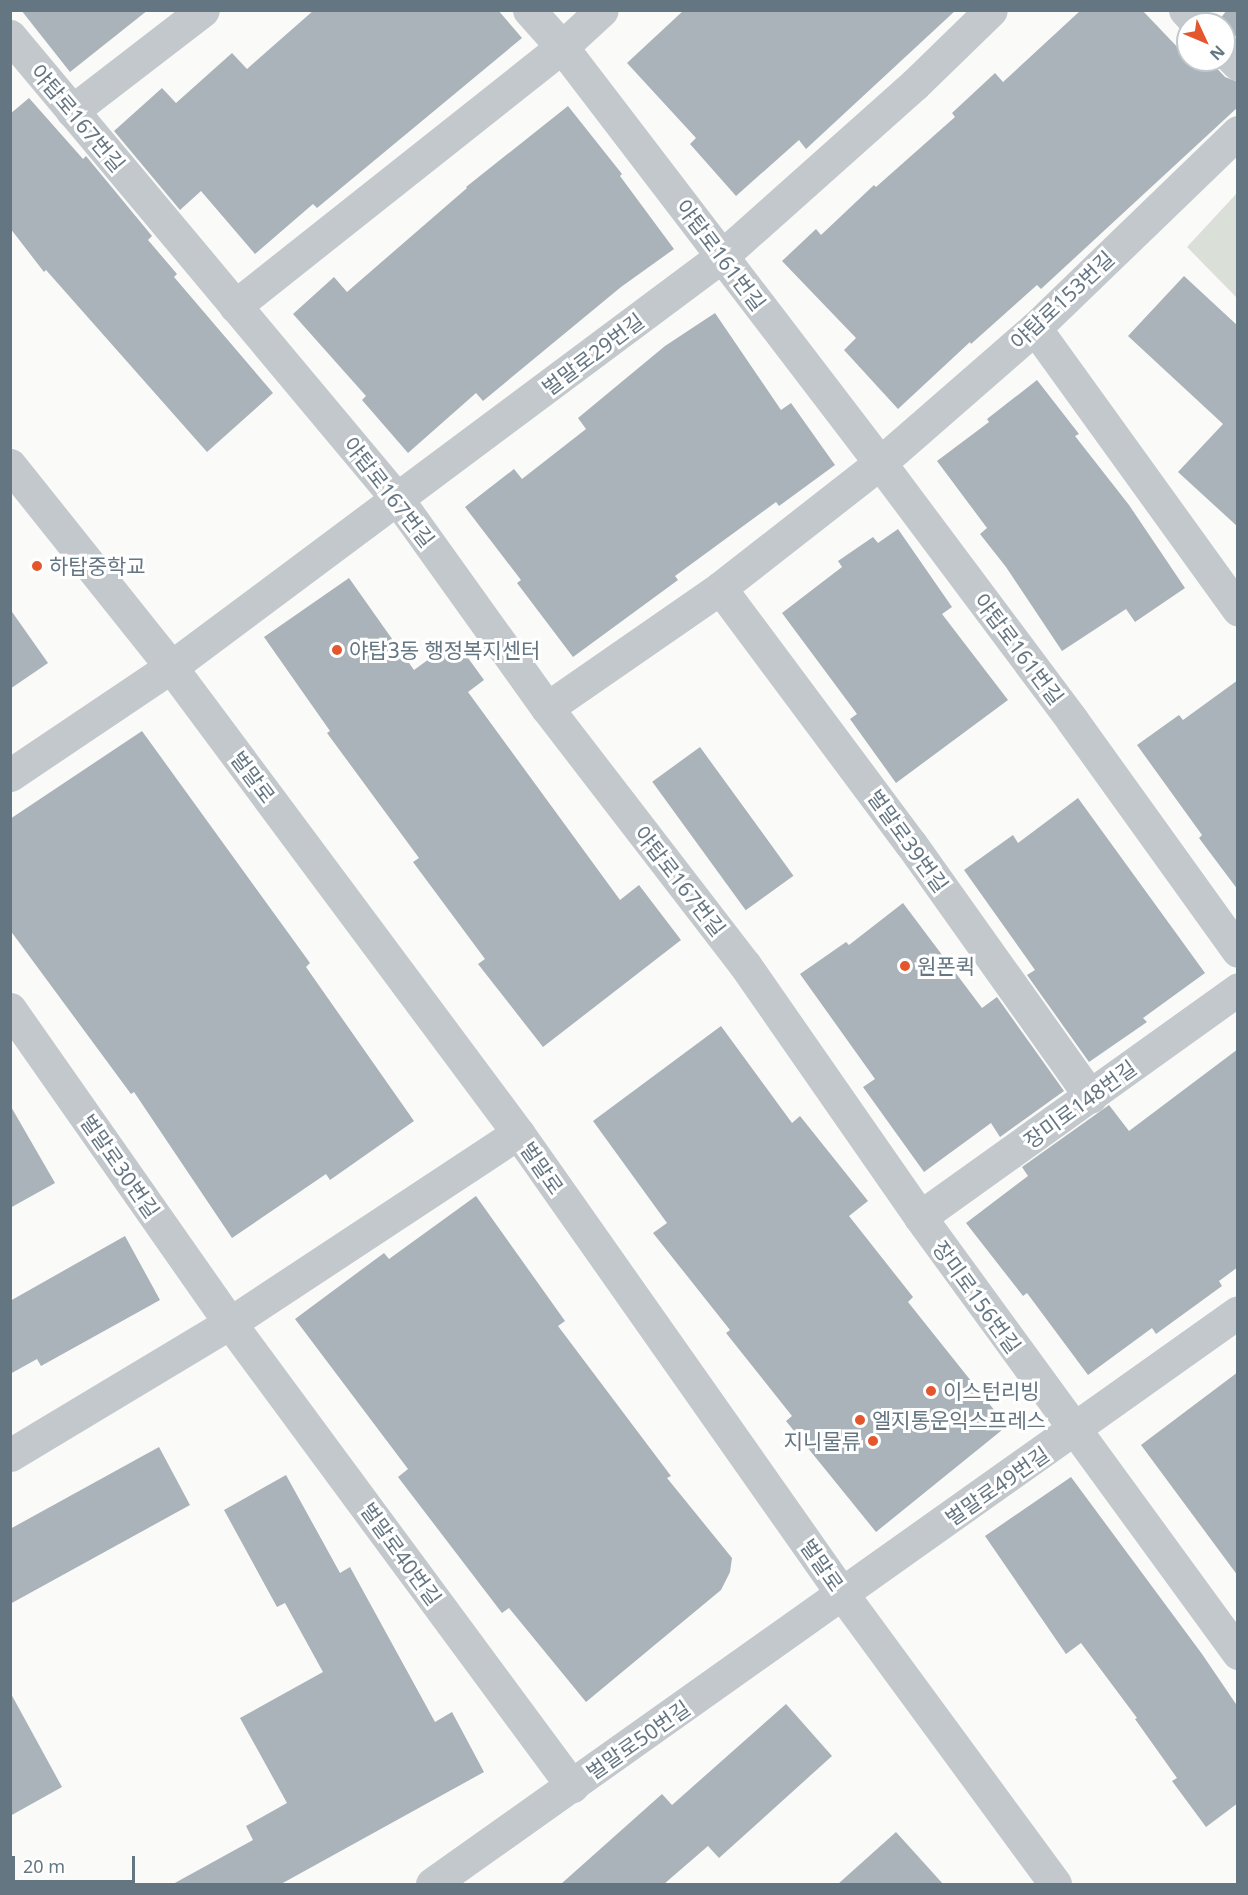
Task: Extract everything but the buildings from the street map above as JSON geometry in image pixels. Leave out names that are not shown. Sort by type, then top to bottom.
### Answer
[{"type":"street","points":[[72,111],[203,10]]},
{"type":"street","name":"야탑로161번길","points":[[529,10],[562,47],[880,463],[1072,720],[1238,951]]},
{"type":"street","points":[[235,306],[562,47],[602,10]]},
{"type":"street","name":"벌말로29번길","points":[[171,667],[398,500],[722,256],[914,84],[991,10]]},
{"type":"street","name":"야탑로167번길","points":[[10,36],[398,500],[547,708],[745,965]]},
{"type":"street","name":"야탑로153번길","points":[[880,463],[1035,328],[1238,132]]},
{"type":"street","points":[[1035,328],[1238,609]]},
{"type":"street","points":[[547,708],[720,588],[880,463]]},
{"type":"street","name":"벌말로","points":[[10,465],[171,667],[518,1133],[843,1595],[1055,1884]]},
{"type":"street","name":"벌말로39번길","points":[[720,588],[911,844],[1091,1097]]},
{"type":"street","points":[[10,775],[171,667]]},
{"type":"street","name":"장미로156번길","points":[[745,965],[920,1217],[1074,1431],[1234,1640]]},
{"type":"street","name":"장미로148번길","points":[[920,1217],[1091,1097],[1238,989]]},
{"type":"street","name":"벌말로30번길","points":[[10,1009],[230,1323]]},
{"type":"street","points":[[10,1455],[230,1323],[518,1133]]},
{"type":"street","name":"벌말로49번길","points":[[843,1595],[1238,1312]]},
{"type":"street","name":"벌말로40번길","points":[[230,1323],[572,1786]]},
{"type":"street","name":"벌말로50번길","points":[[432,1884],[843,1595]]},
{"type":"shaded area","points":[[1237,193],[1237,298],[1187,247]]},
{"type":"place","name":"하탑중학교","points":[[37,566]]},
{"type":"place","name":"야탑3동 행정복지센터","points":[[337,650]]},
{"type":"place","name":"원폰퀵","points":[[905,966]]},
{"type":"place","name":"이스턴리빙","points":[[931,1391]]},
{"type":"place","name":"엘지통운익스프레스","points":[[860,1420]]},
{"type":"place","name":"지니물류","points":[[873,1441]]}]
